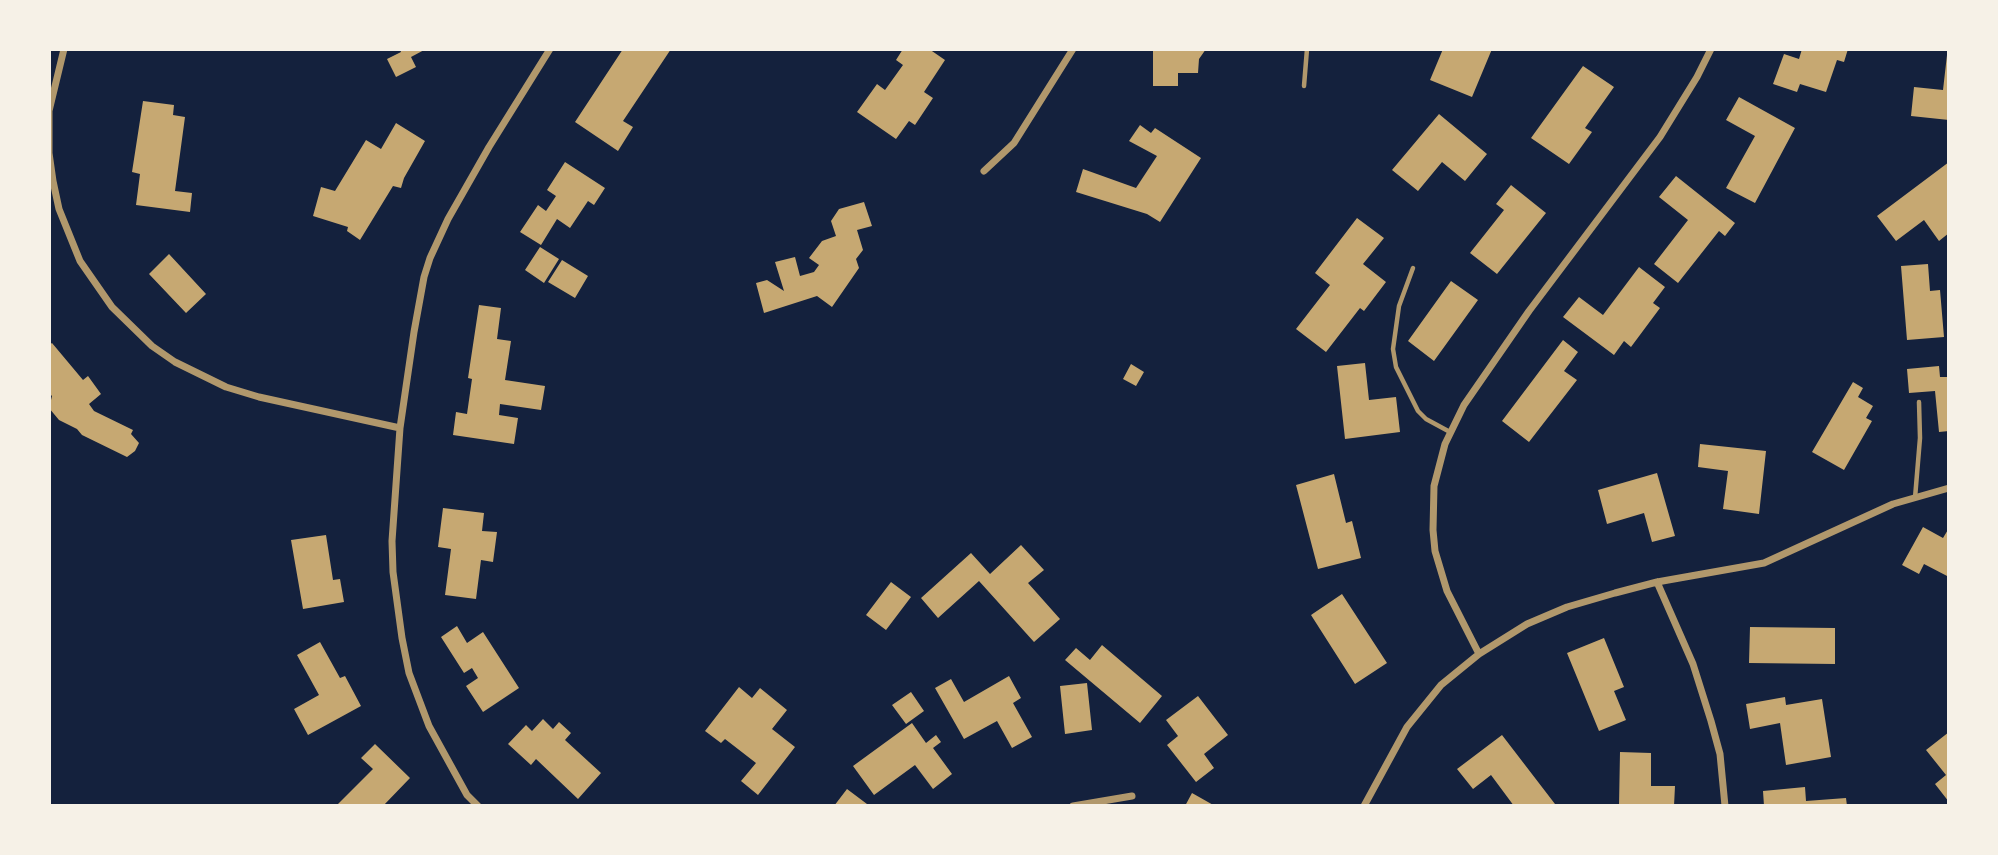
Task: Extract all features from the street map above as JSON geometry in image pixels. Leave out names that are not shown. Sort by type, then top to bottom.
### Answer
[{"type":"street","points":[[64,49],[52,83],[49,111],[49,153],[59,209],[72,244],[90,277],[112,307],[131,328],[175,362],[226,387],[258,397],[400,428]]},
{"type":"street","points":[[474,805],[443,755],[429,726],[409,673],[402,638],[391,541],[400,428],[416,318],[430,258],[448,219],[489,147],[550,49]]},
{"type":"street","points":[[984,171],[1014,143],[1073,49]]},
{"type":"street","points":[[1479,654],[1447,591],[1433,530],[1434,486],[1450,432],[1464,405],[1529,312],[1660,137],[1711,49]]},
{"type":"street","points":[[1364,806],[1407,727],[1441,685],[1479,654],[1527,624],[1567,607],[1657,582],[1764,563],[1893,504],[1949,488]]},
{"type":"street","points":[[1657,582],[1693,664],[1711,721],[1720,754],[1725,806]]},
{"type":"street","points":[[1073,806],[1132,796]]},
{"type":"lane","points":[[1304,86],[1307,49]]},
{"type":"lane","points":[[1413,268],[1399,306],[1394,341],[1396,367],[1419,411],[1426,419],[1450,432]]},
{"type":"lane","points":[[1914,498],[1920,438],[1919,402]]},
{"type":"building","points":[[400,49],[426,49],[411,57],[416,67],[396,77],[387,59],[401,52]]},
{"type":"building","points":[[623,49],[671,49],[623,121],[633,127],[618,151],[575,122]]},
{"type":"building","points":[[903,49],[929,49],[945,60],[924,92],[933,98],[915,125],[909,121],[896,139],[857,112],[877,84],[885,90],[903,65],[896,60]]},
{"type":"building","points":[[1153,49],[1206,49],[1199,59],[1198,73],[1178,73],[1178,86],[1153,86]]},
{"type":"building","points":[[1443,49],[1492,49],[1472,97],[1430,80]]},
{"type":"building","points":[[1802,49],[1848,49],[1844,62],[1837,60],[1826,92],[1800,84],[1797,92],[1773,84],[1784,54],[1799,59]]},
{"type":"building","points":[[1947,55],[1949,120],[1911,116],[1914,87],[1943,90]]},
{"type":"building","points":[[1583,66],[1614,87],[1585,128],[1592,132],[1569,164],[1531,138]]},
{"type":"building","points":[[1739,97],[1795,128],[1755,203],[1726,188],[1755,136],[1726,120]]},
{"type":"building","points":[[143,101],[174,105],[173,115],[185,117],[175,191],[192,193],[190,212],[136,205],[140,174],[132,172]]},
{"type":"building","points":[[1439,114],[1487,154],[1465,181],[1442,162],[1418,191],[1392,170]]},
{"type":"building","points":[[396,123],[425,141],[401,188],[393,186],[360,240],[347,231],[348,227],[313,216],[321,187],[335,191],[366,140],[381,149]]},
{"type":"building","points":[[1140,125],[1151,133],[1155,128],[1201,158],[1160,222],[1147,214],[1076,192],[1083,169],[1136,188],[1157,156],[1129,141]]},
{"type":"building","points":[[565,162],[605,188],[594,205],[588,201],[570,228],[557,219],[541,245],[520,232],[538,205],[546,211],[556,196],[547,190]]},
{"type":"building","points":[[1949,162],[1949,233],[1939,241],[1924,220],[1896,241],[1877,216]]},
{"type":"building","points":[[1676,176],[1735,223],[1725,236],[1719,231],[1678,283],[1654,264],[1688,220],[1659,197]]},
{"type":"building","points":[[1511,185],[1546,213],[1497,274],[1470,253],[1504,210],[1496,204]]},
{"type":"building","points":[[864,202],[872,226],[857,230],[863,250],[856,259],[859,268],[832,307],[817,296],[764,313],[756,283],[767,280],[784,291],[775,262],[795,257],[800,276],[814,272],[819,265],[809,258],[822,241],[836,236],[831,221],[839,209]]},
{"type":"building","points":[[1357,218],[1384,238],[1363,264],[1386,282],[1364,311],[1360,308],[1326,352],[1296,329],[1330,285],[1315,273]]},
{"type":"building","points":[[540,247],[559,259],[544,283],[525,270]]},
{"type":"building","points":[[169,254],[206,294],[186,313],[149,274]]},
{"type":"building","points":[[562,260],[588,276],[575,298],[548,282]]},
{"type":"building","points":[[1928,264],[1930,291],[1940,290],[1944,337],[1907,340],[1901,266]]},
{"type":"building","points":[[1639,267],[1665,287],[1653,303],[1660,308],[1631,347],[1624,341],[1614,355],[1563,317],[1579,297],[1603,315]]},
{"type":"building","points":[[1451,281],[1478,300],[1434,361],[1408,341]]},
{"type":"building","points":[[479,305],[501,308],[497,339],[511,341],[505,380],[545,386],[541,410],[500,404],[499,415],[518,418],[514,444],[453,435],[456,412],[467,414],[472,379],[468,378]]},
{"type":"building","points":[[1563,340],[1578,352],[1564,371],[1577,380],[1529,442],[1502,421]]},
{"type":"building","points":[[52,343],[83,380],[88,376],[101,394],[89,404],[94,411],[133,430],[131,434],[139,443],[135,451],[127,457],[82,435],[77,429],[59,420],[49,408],[52,396],[49,393],[49,345]]},
{"type":"building","points":[[1365,363],[1369,400],[1396,397],[1400,432],[1345,439],[1337,366]]},
{"type":"building","points":[[1131,364],[1144,372],[1136,386],[1123,379]]},
{"type":"building","points":[[1939,366],[1940,377],[1949,377],[1949,431],[1939,432],[1935,391],[1909,393],[1907,369]]},
{"type":"building","points":[[1853,382],[1863,388],[1858,397],[1873,406],[1866,418],[1872,421],[1844,470],[1812,452]]},
{"type":"building","points":[[1700,444],[1766,451],[1759,514],[1723,509],[1728,471],[1698,467]]},
{"type":"building","points":[[1657,473],[1675,536],[1652,542],[1644,513],[1607,524],[1598,490]]},
{"type":"building","points":[[1334,474],[1346,523],[1352,521],[1361,558],[1318,569],[1296,485]]},
{"type":"building","points":[[443,508],[484,513],[482,531],[497,532],[493,562],[481,560],[476,599],[445,595],[451,549],[438,547]]},
{"type":"building","points":[[1923,527],[1943,538],[1949,528],[1949,577],[1924,564],[1919,574],[1902,565]]},
{"type":"building","points":[[326,535],[333,580],[340,579],[344,602],[303,609],[291,540]]},
{"type":"building","points":[[1021,545],[1044,570],[1028,583],[1060,619],[1034,642],[979,581],[938,618],[921,598],[971,553],[990,574]]},
{"type":"building","points":[[891,582],[911,597],[886,630],[866,615]]},
{"type":"building","points":[[1342,594],[1387,663],[1355,684],[1311,615]]},
{"type":"building","points":[[457,626],[467,643],[483,632],[519,688],[483,712],[466,686],[478,678],[472,668],[464,673],[441,637]]},
{"type":"building","points":[[1750,627],[1835,628],[1835,664],[1749,663]]},
{"type":"building","points":[[1604,638],[1624,687],[1614,691],[1626,720],[1599,731],[1567,653]]},
{"type":"building","points":[[320,642],[340,678],[345,676],[361,706],[308,735],[294,709],[319,695],[297,655]]},
{"type":"building","points":[[1102,645],[1162,696],[1140,723],[1065,660],[1076,648],[1090,660]]},
{"type":"building","points":[[1009,676],[1021,698],[1013,703],[1032,737],[1012,748],[997,721],[964,739],[935,688],[951,679],[964,702]]},
{"type":"building","points":[[1087,683],[1092,730],[1065,734],[1060,686]]},
{"type":"building","points":[[739,687],[752,698],[760,688],[787,710],[772,729],[795,747],[758,795],[741,781],[756,763],[725,739],[721,743],[705,731]]},
{"type":"building","points":[[911,692],[924,711],[906,724],[892,705]]},
{"type":"building","points":[[1198,696],[1228,735],[1204,754],[1214,768],[1196,782],[1167,745],[1178,736],[1166,720]]},
{"type":"building","points":[[1785,697],[1786,705],[1822,699],[1831,757],[1786,765],[1780,723],[1750,729],[1746,704]]},
{"type":"building","points":[[543,719],[553,729],[559,722],[571,733],[565,740],[601,773],[578,799],[536,759],[531,765],[508,744],[526,725],[532,731]]},
{"type":"building","points":[[912,723],[926,743],[936,735],[941,742],[933,748],[952,774],[933,789],[915,765],[874,795],[853,766]]},
{"type":"building","points":[[1949,732],[1949,802],[1935,784],[1946,775],[1926,750]]},
{"type":"building","points":[[1502,735],[1555,804],[1553,806],[1514,806],[1491,775],[1473,789],[1457,769]]},
{"type":"building","points":[[375,744],[410,778],[383,806],[336,806],[373,769],[361,758]]},
{"type":"building","points":[[1620,752],[1651,753],[1651,786],[1675,786],[1674,806],[1619,806]]},
{"type":"building","points":[[1805,787],[1806,801],[1846,798],[1847,806],[1764,806],[1763,791]]},
{"type":"building","points":[[847,789],[867,804],[866,806],[834,806]]},
{"type":"building","points":[[1192,793],[1215,806],[1185,806]]}]
